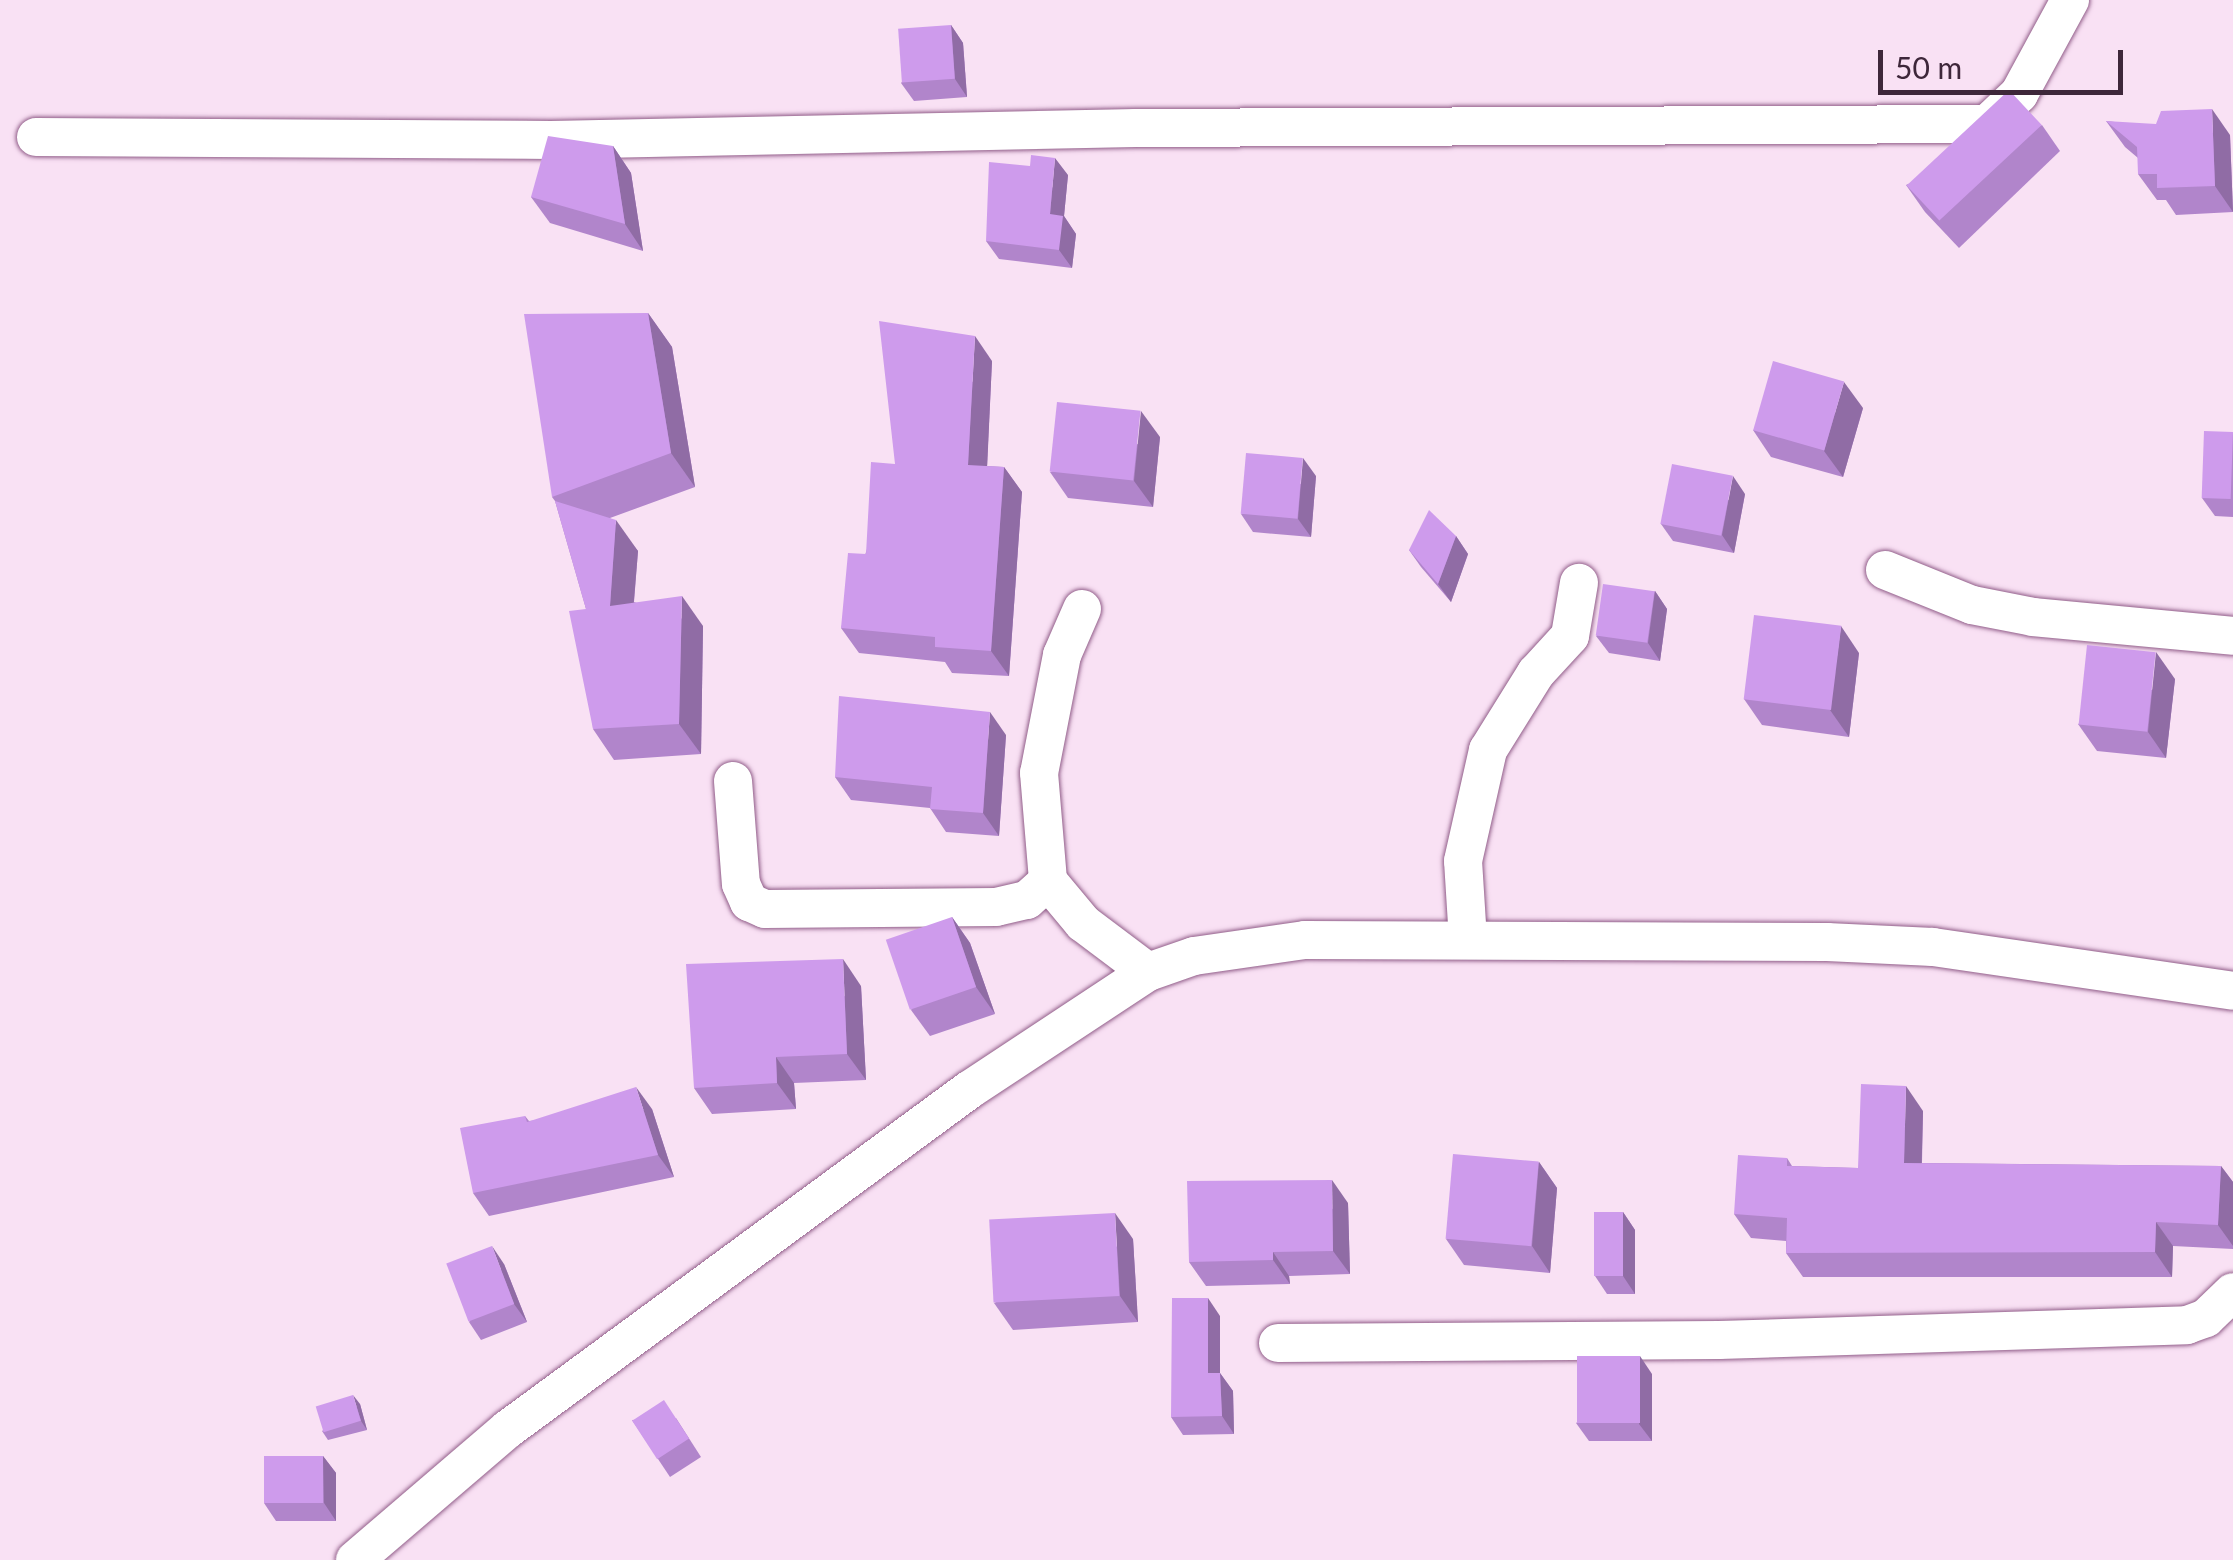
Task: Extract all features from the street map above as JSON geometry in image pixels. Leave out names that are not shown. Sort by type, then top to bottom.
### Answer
[{"type":"street","points":[[36,137],[551,140],[1136,128],[1988,124],[2020,94],[2070,0]]},
{"type":"street","points":[[1884,570],[1972,604],[2033,617],[2233,636]]},
{"type":"street","points":[[1468,940],[1463,861],[1488,750],[1536,673],[1570,636],[1579,583]]},
{"type":"street","points":[[1082,609],[1062,655],[1039,772],[1048,881],[1083,922],[1148,972]]},
{"type":"street","points":[[733,782],[741,884],[749,902],[766,909],[996,908],[1027,900],[1048,881]]},
{"type":"street","points":[[355,1560],[508,1429],[969,1090],[1148,972],[1194,956],[1305,940],[1678,938],[1933,947],[2233,992]]},
{"type":"street","points":[[1278,1344],[1719,1340],[2187,1326],[2206,1318],[2233,1292]]},
{"type":"building","points":[[951,25],[955,79],[902,83],[898,29]]},
{"type":"building","points":[[2009,90],[2042,125],[1939,221],[1907,185]]},
{"type":"building","points":[[2212,109],[2215,186],[2157,188],[2157,174],[2138,174],[2137,147],[2106,121],[2156,124],[2161,111]]},
{"type":"building","points":[[548,136],[613,146],[625,224],[531,197]]},
{"type":"building","points":[[1031,155],[1055,158],[1050,214],[1063,216],[1059,250],[986,241],[989,162],[1030,166]]},
{"type":"building","points":[[648,313],[671,453],[552,497],[524,314]]},
{"type":"building","points":[[879,321],[975,336],[968,465],[1004,467],[991,651],[935,647],[935,637],[841,628],[848,553],[866,554],[871,462],[895,464]]},
{"type":"building","points":[[1773,361],[1844,381],[1824,451],[1753,430]]},
{"type":"building","points":[[1057,402],[1141,411],[1133,480],[1050,472]]},
{"type":"building","points":[[2204,431],[2233,432],[2231,499],[2202,498]]},
{"type":"building","points":[[1246,453],[1303,458],[1297,519],[1241,514]]},
{"type":"building","points":[[1672,464],[1733,476],[1721,536],[1660,524]]},
{"type":"building","points":[[555,501],[616,520],[610,606],[682,596],[679,724],[593,729],[569,611],[586,609]]},
{"type":"building","points":[[1429,510],[1456,536],[1438,584],[1409,550]]},
{"type":"building","points":[[1603,584],[1654,591],[1647,643],[1596,635]]},
{"type":"building","points":[[1754,615],[1841,626],[1831,710],[1744,699]]},
{"type":"building","points":[[2087,645],[2156,652],[2147,732],[2079,725]]},
{"type":"building","points":[[839,696],[990,712],[983,813],[930,809],[932,787],[835,777]]},
{"type":"building","points":[[952,917],[976,987],[910,1010],[886,940]]},
{"type":"building","points":[[843,959],[847,1054],[776,1057],[777,1083],[694,1088],[686,964]]},
{"type":"building","points":[[1861,1084],[1906,1086],[1904,1163],[2221,1166],[2218,1225],[2156,1222],[2155,1252],[1786,1253],[1787,1218],[1734,1214],[1738,1155],[1787,1158],[1787,1166],[1858,1168]]},
{"type":"building","points":[[636,1087],[658,1155],[473,1193],[460,1128],[525,1116],[527,1122]]},
{"type":"building","points":[[1453,1154],[1539,1161],[1531,1246],[1446,1239]]},
{"type":"building","points":[[1332,1180],[1333,1251],[1273,1252],[1273,1260],[1189,1262],[1187,1181]]},
{"type":"building","points":[[1594,1212],[1623,1212],[1623,1276],[1594,1276]]},
{"type":"building","points":[[1115,1213],[1119,1296],[994,1302],[989,1220]]},
{"type":"building","points":[[492,1246],[514,1304],[468,1321],[446,1264]]},
{"type":"building","points":[[1172,1298],[1208,1298],[1208,1373],[1220,1373],[1222,1416],[1171,1417]]},
{"type":"building","points":[[1577,1356],[1640,1356],[1640,1423],[1577,1423]]},
{"type":"building","points":[[353,1395],[361,1421],[324,1432],[316,1406]]},
{"type":"building","points":[[664,1400],[689,1439],[657,1459],[632,1421]]},
{"type":"building","points":[[264,1456],[323,1456],[323,1503],[264,1503]]}]
